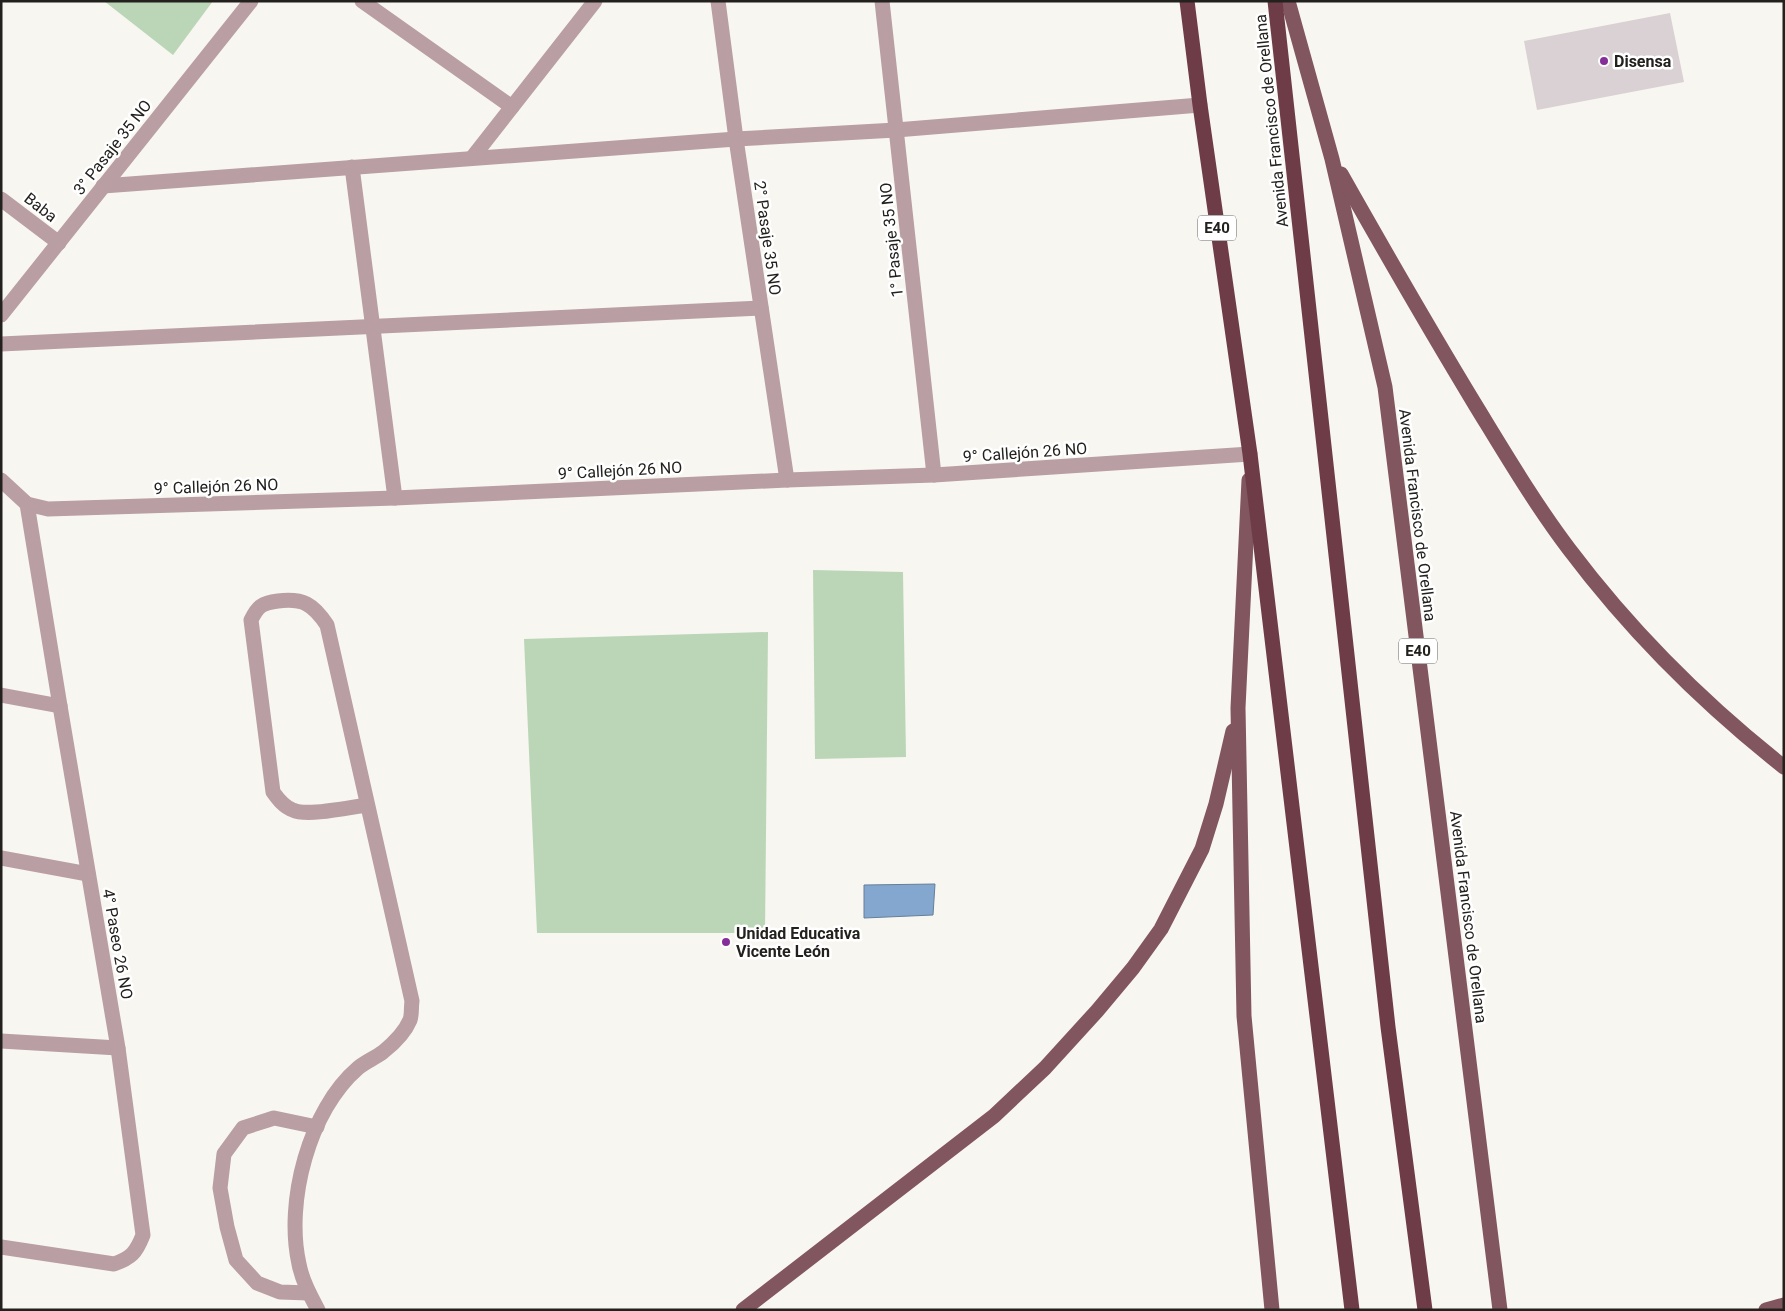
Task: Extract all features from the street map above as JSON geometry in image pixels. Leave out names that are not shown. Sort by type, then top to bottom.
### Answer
[{"type":"highway","name":"E40","points":[[1187,1],[1250,454]]},
{"type":"highway","name":"Avenida Francisco de Orellana","points":[[1275,1],[1388,1027],[1425,1310]]},
{"type":"highway","points":[[1250,454],[1352,1310]]},
{"type":"main road","name":"Avenida Francisco de Orellana","points":[[1288,1],[1332,159],[1385,387],[1500,1310]]},
{"type":"main road","points":[[1332,159],[1431,332],[1518,474],[1570,549],[1628,620],[1692,687],[1761,749],[1784,767]]},
{"type":"main road","name":"E40","points":[[1238,708],[1250,454]]},
{"type":"main road","points":[[743,1310],[994,1116],[1045,1068],[1133,968],[1161,929],[1202,849],[1216,804],[1238,708]]},
{"type":"main road","points":[[1238,708],[1244,1016],[1272,1310]]},
{"type":"main road","points":[[1766,1310],[1784,1305]]},
{"type":"street","name":"3° Pasaje 35 NO","points":[[1,315],[251,1]]},
{"type":"street","points":[[362,1],[512,107]]},
{"type":"street","points":[[472,158],[595,1]]},
{"type":"street","name":"2° Pasaje 35 NO","points":[[718,1],[736,139],[787,480]]},
{"type":"street","name":"1° Pasaje 35 NO","points":[[882,1],[934,475]]},
{"type":"street","points":[[104,186],[736,139],[896,130],[1200,105]]},
{"type":"street","points":[[352,167],[395,498]]},
{"type":"street","name":"Baba","points":[[1,199],[59,243]]},
{"type":"street","points":[[1,344],[761,308]]},
{"type":"street","name":"9° Callejón 26 NO","points":[[27,504],[48,509],[395,498],[934,475],[1250,454]]},
{"type":"street","points":[[1,480],[27,504]]},
{"type":"street","name":"4° Paseo 26 NO","points":[[1,1247],[114,1264],[128,1259],[138,1249],[143,1235],[118,1048],[27,504]]},
{"type":"street","points":[[318,1310],[309,1293],[299,1264],[295,1227],[298,1186],[306,1152],[324,1109],[340,1087],[358,1068],[384,1052],[399,1037],[410,1019],[412,1001],[327,625],[319,613],[307,604],[294,599],[265,603],[256,610],[250,620],[273,792],[280,802],[294,811],[310,812],[367,805]]},
{"type":"street","points":[[1,695],[60,706]]},
{"type":"street","points":[[1,858],[88,874]]},
{"type":"street","points":[[1,1041],[118,1048]]},
{"type":"street","points":[[309,1293],[280,1292],[257,1283],[236,1260],[226,1227],[220,1188],[224,1154],[243,1128],[274,1118],[317,1127]]},
{"type":"green space","points":[[104,1],[213,1],[173,55]]},
{"type":"green space","points":[[813,570],[903,572],[906,757],[815,759]]},
{"type":"green space","points":[[768,632],[765,933],[537,933],[524,639]]},
{"type":"water","points":[[935,884],[933,915],[864,918],[864,885]]},
{"type":"building","name":"Disensa","points":[[1670,13],[1684,82],[1537,110],[1524,41]]},
{"type":"place","name":"Disensa","points":[[1604,61]]},
{"type":"place","name":"Unidad Educativa Vicente León","points":[[726,942]]}]
